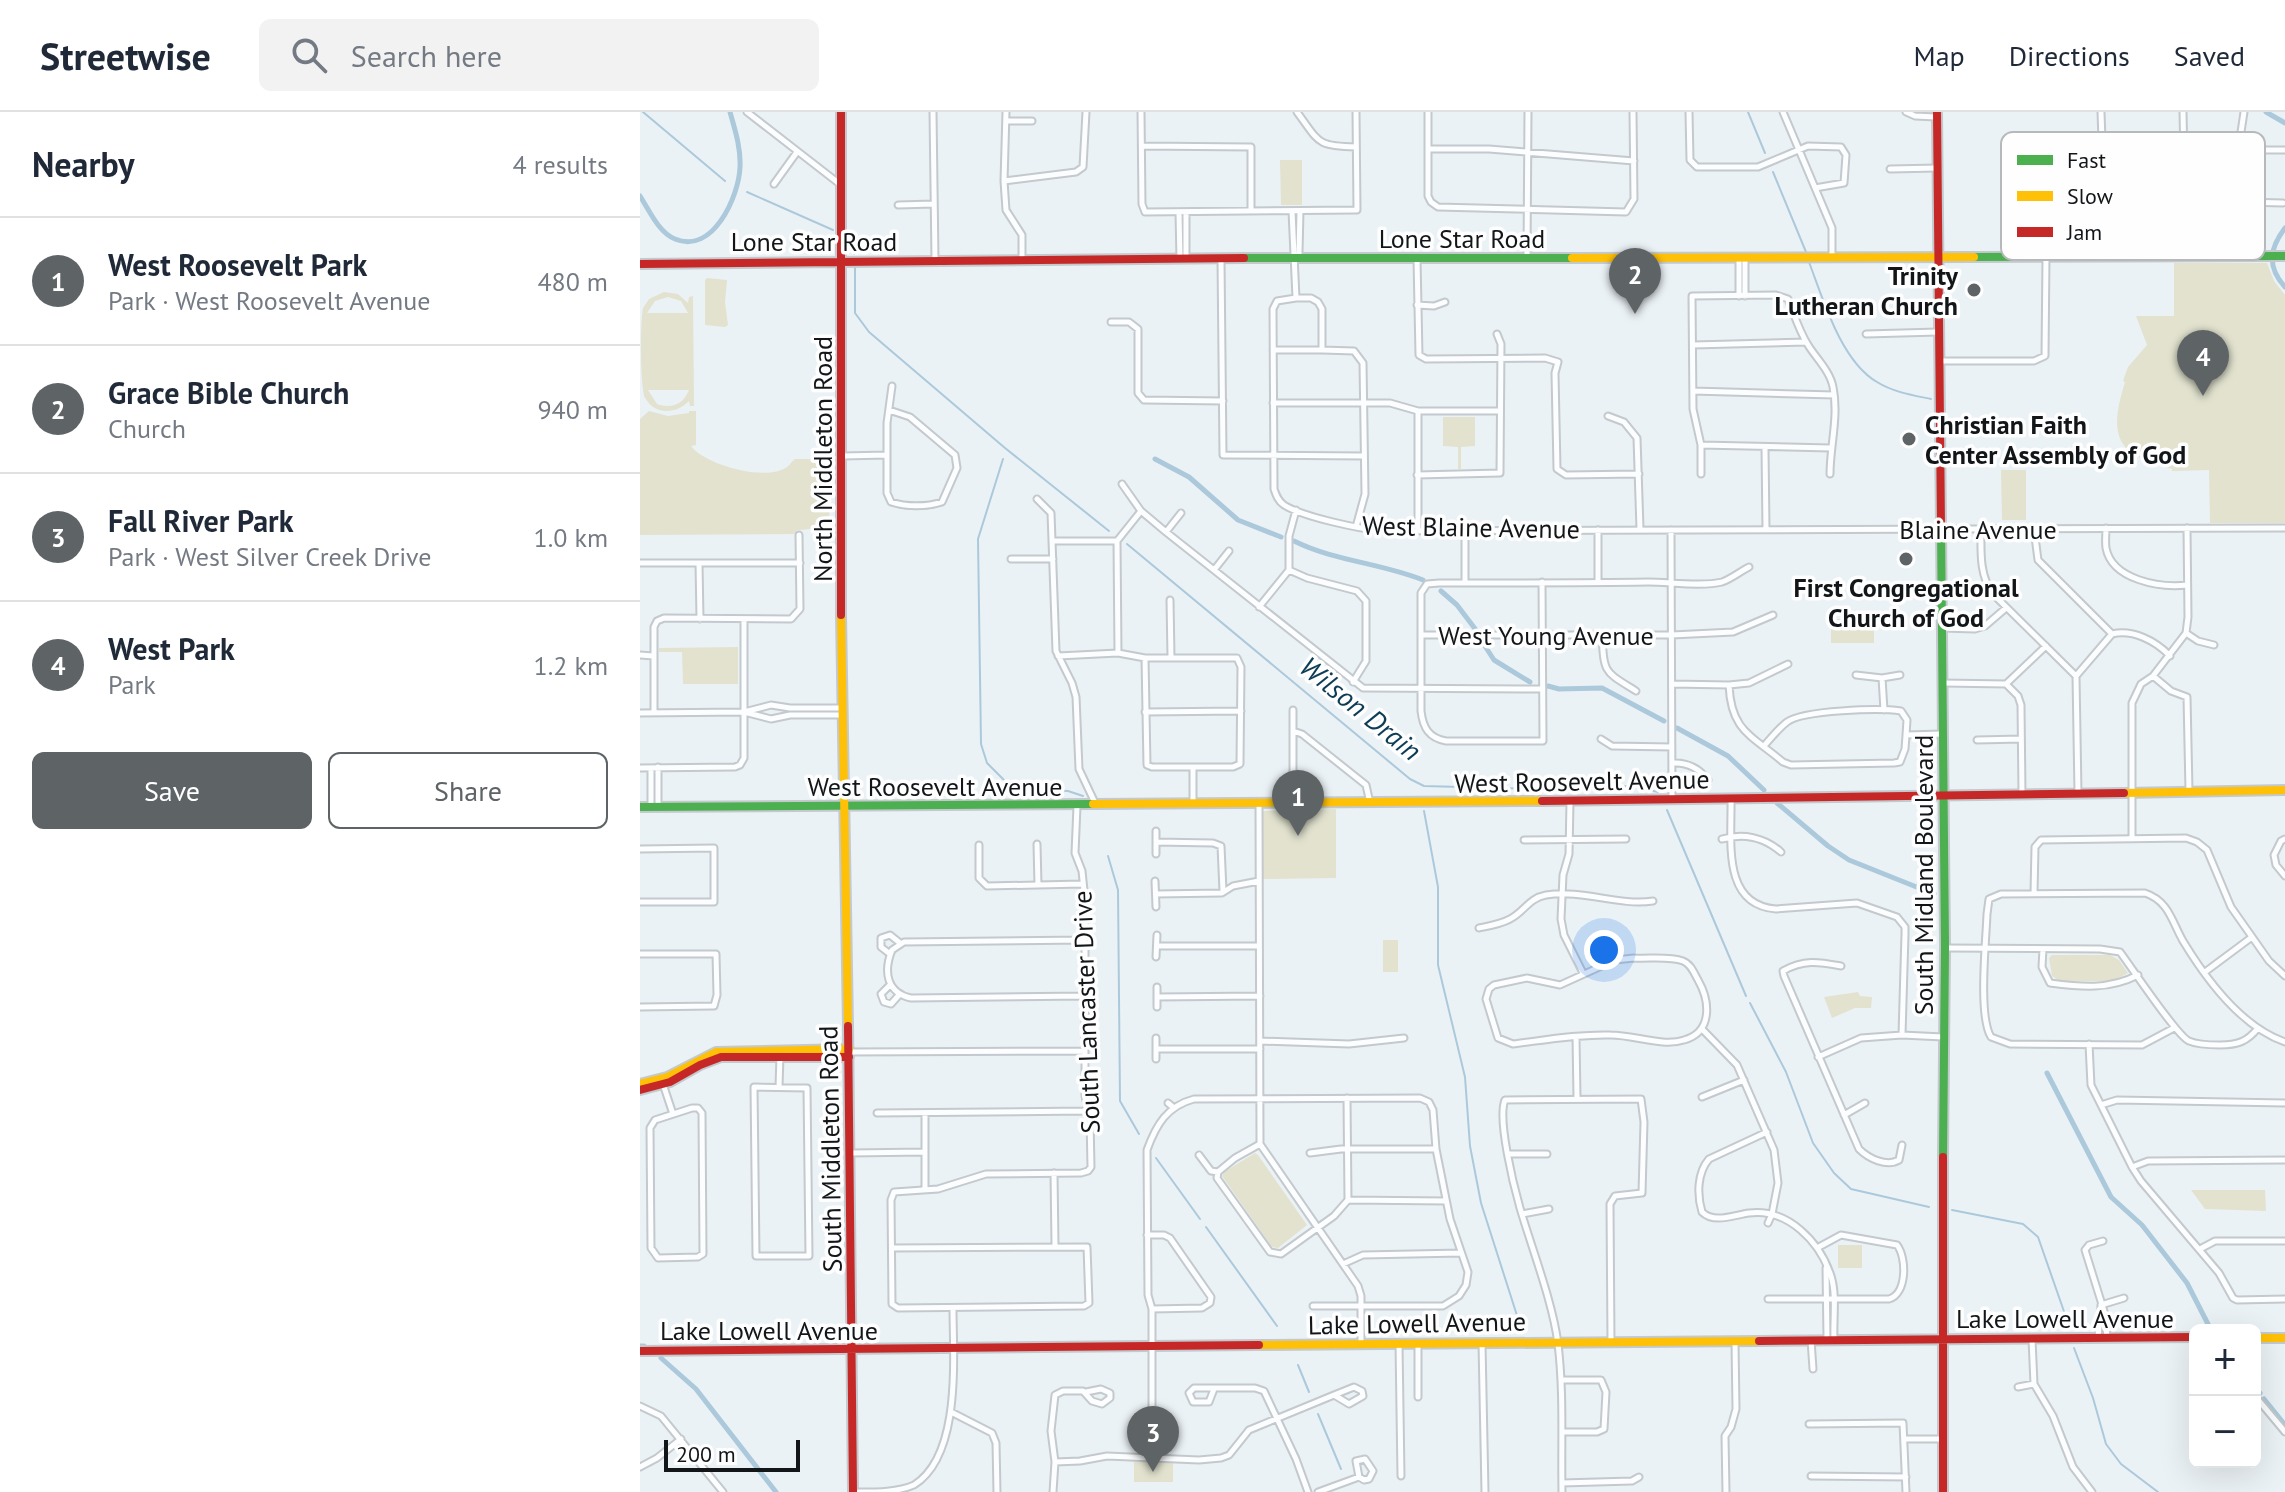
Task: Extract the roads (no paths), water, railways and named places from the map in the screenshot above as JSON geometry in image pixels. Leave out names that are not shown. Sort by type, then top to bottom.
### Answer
[{"type":"main road","name":"North Middleton Road","points":[[841,112],[842,712],[846,806]]},
{"type":"main road","name":"South Midland Boulevard","points":[[1937,114],[1945,947],[1941,1339],[1943,1492]]},
{"type":"main road","name":"Lone Star Road","points":[[640,264],[1183,258],[2001,257]]},
{"type":"main road","name":"West Roosevelt Avenue","points":[[640,807],[1293,804],[2285,790]]},
{"type":"main road","name":"South Middleton Road","points":[[846,806],[856,1492]]},
{"type":"main road","points":[[640,1090],[708,1054],[733,1050],[849,1053]]},
{"type":"main road","points":[[640,1084],[662,1081]]},
{"type":"main road","name":"Lake Lowell Avenue","points":[[640,1351],[2189,1337]]},
{"type":"main road","points":[[2261,1338],[2285,1338]]},
{"type":"street","points":[[747,112],[842,185]]},
{"type":"street","points":[[933,112],[935,261]]},
{"type":"street","points":[[1006,112],[1006,210],[1022,235],[1022,259]]},
{"type":"street","points":[[1004,181],[1076,172],[1083,167],[1086,112]]},
{"type":"street","points":[[1141,112],[1142,204],[1145,212],[1183,213],[1357,210],[1356,112]]},
{"type":"street","points":[[1297,112],[1319,143],[1356,147]]},
{"type":"street","points":[[1428,112],[1431,202],[1438,207],[1626,212],[1632,207],[1634,199],[1633,112]]},
{"type":"street","points":[[1527,258],[1528,112]]},
{"type":"street","points":[[1689,112],[1692,164],[1697,167],[1758,167],[1808,146],[1834,146],[1844,151],[1844,183],[1815,188]]},
{"type":"street","points":[[1783,112],[1832,228],[1832,256]]},
{"type":"street","points":[[1906,112],[1915,116],[1937,114]]},
{"type":"street","points":[[2183,112],[2184,132]]},
{"type":"street","points":[[2242,132],[2244,112]]},
{"type":"street","points":[[1006,121],[1032,121]]},
{"type":"street","points":[[1142,146],[1251,147],[1251,210]]},
{"type":"street","points":[[1428,149],[1529,152],[1634,161]]},
{"type":"street","points":[[774,184],[797,152]]},
{"type":"street","points":[[1890,169],[1938,168]]},
{"type":"street","points":[[898,205],[934,204]]},
{"type":"street","points":[[1296,211],[1299,253],[1295,259],[1296,298]]},
{"type":"street","points":[[1183,213],[1183,258]]},
{"type":"street","points":[[1742,257],[1742,296]]},
{"type":"street","points":[[1221,259],[1223,455],[1364,456]]},
{"type":"street","points":[[1417,259],[1419,355],[1426,359],[1545,358],[1558,362],[1555,388],[1557,469],[1566,475],[1639,474]]},
{"type":"street","points":[[1939,361],[2034,361],[2044,357],[2050,260]]},
{"type":"street","points":[[1701,474],[1701,445],[1693,409],[1692,296],[1782,296],[1788,299],[1806,342],[1830,377],[1834,395],[1830,474]]},
{"type":"street","points":[[1274,456],[1273,309],[1277,301],[1311,298],[1318,302],[1322,309],[1322,350]]},
{"type":"street","points":[[1417,305],[1434,306],[1445,302]]},
{"type":"street","points":[[1111,322],[1133,323],[1138,329],[1140,398],[1152,401],[1223,401]]},
{"type":"street","points":[[1866,334],[1938,332]]},
{"type":"street","points":[[1417,475],[1500,473],[1501,344],[1497,334]]},
{"type":"street","points":[[1693,345],[1806,342]]},
{"type":"street","points":[[1273,350],[1348,350],[1359,354],[1363,363],[1365,494],[1356,527]]},
{"type":"street","points":[[889,410],[910,417],[958,460],[942,502],[934,505],[899,505],[891,502],[887,493],[889,410],[892,386]]},
{"type":"street","points":[[1693,391],[1834,395]]},
{"type":"street","points":[[1273,403],[1398,404],[1418,411],[1500,411]]},
{"type":"street","points":[[1418,411],[1418,531]]},
{"type":"street","points":[[1608,416],[1624,422],[1637,438],[1640,529]]},
{"type":"street","points":[[1701,445],[1830,448]]},
{"type":"street","points":[[1765,448],[1766,529]]},
{"type":"street","points":[[842,456],[887,455]]},
{"type":"street","name":"West Blaine Avenue","points":[[1274,456],[1274,489],[1286,506],[1356,527],[1383,531],[1671,530]]},
{"type":"street","points":[[1122,484],[1141,511],[1353,682],[1372,690],[1543,689]]},
{"type":"street","points":[[1037,499],[1051,513],[1054,634],[1058,656],[1076,697],[1079,769],[1096,806]]},
{"type":"street","points":[[1259,607],[1289,570],[1289,536],[1296,510]]},
{"type":"street","points":[[1118,653],[1117,541],[1141,511]]},
{"type":"street","points":[[1166,532],[1181,513]]},
{"type":"street","points":[[2106,528],[2106,548],[2117,566],[2150,584],[2187,585]]},
{"type":"street","points":[[2132,838],[2132,703],[2141,684],[2153,676],[2186,633],[2187,528]]},
{"type":"street","name":"Blaine Avenue","points":[[1671,530],[2285,528]]},
{"type":"street","points":[[1981,529],[1981,559],[1986,584],[2006,608],[2076,676]]},
{"type":"street","points":[[2034,529],[2038,560],[2112,634]]},
{"type":"street","points":[[1465,530],[1465,583]]},
{"type":"street","points":[[1598,530],[1598,582]]},
{"type":"street","points":[[1671,530],[1672,800]]},
{"type":"street","points":[[654,713],[653,656],[657,621],[664,618],[791,619],[800,609],[799,535]]},
{"type":"street","points":[[1052,541],[1117,541]]},
{"type":"street","points":[[1214,570],[1229,551]]},
{"type":"street","points":[[1011,559],[1053,559]]},
{"type":"street","points":[[640,563],[800,563]]},
{"type":"street","points":[[699,563],[700,619]]},
{"type":"street","points":[[1542,582],[1543,741],[1446,741],[1431,736],[1422,723],[1421,593],[1427,584],[1542,582],[1723,582],[1749,567]]},
{"type":"street","points":[[1289,570],[1363,595],[1366,601],[1366,661],[1353,682]]},
{"type":"street","points":[[1170,600],[1171,657]]},
{"type":"street","points":[[1942,628],[1975,629],[1985,626],[2006,608]]},
{"type":"street","name":"West Young Avenue","points":[[1421,635],[1672,635],[1733,632],[1773,615]]},
{"type":"street","points":[[640,768],[740,765],[744,758],[744,619]]},
{"type":"street","points":[[2078,793],[2076,676],[2112,634],[2126,633],[2150,640],[2170,656]]},
{"type":"street","points":[[2186,633],[2198,641],[2214,645]]},
{"type":"street","points":[[1602,635],[1607,673],[1636,691]]},
{"type":"street","points":[[2006,684],[2046,646]]},
{"type":"street","points":[[1058,656],[1118,653],[1145,658],[1230,657],[1239,661],[1240,764],[1233,767],[1147,765],[1145,658]]},
{"type":"street","points":[[640,655],[653,656]]},
{"type":"street","points":[[1672,684],[1729,685],[1759,680],[1788,664]]},
{"type":"street","points":[[1856,675],[1882,678],[1900,675]]},
{"type":"street","points":[[2153,676],[2171,691],[2187,697],[2189,791]]},
{"type":"street","points":[[1882,678],[1884,710]]},
{"type":"street","points":[[1943,683],[2006,684],[2018,696],[2021,705],[2022,794]]},
{"type":"street","points":[[1729,685],[1730,707],[1738,725],[1783,762],[1791,765],[1900,762],[1904,756],[1905,715],[1901,711],[1884,710],[1828,712],[1797,717],[1787,722],[1764,746]]},
{"type":"street","points":[[640,713],[744,712],[771,705],[842,712]]},
{"type":"street","points":[[1293,710],[1293,804]]},
{"type":"street","points":[[1145,712],[1241,711]]},
{"type":"street","points":[[744,712],[771,719],[842,712]]},
{"type":"street","points":[[1293,731],[1302,734],[1366,785],[1370,803]]},
{"type":"street","points":[[1906,735],[1942,734]]},
{"type":"street","points":[[1601,739],[1612,746],[1672,747]]},
{"type":"street","points":[[1977,740],[2021,739]]},
{"type":"street","points":[[1672,763],[1684,762],[1708,780]]},
{"type":"street","points":[[1193,767],[1193,805]]},
{"type":"street","points":[[654,768],[654,807]]},
{"type":"street","points":[[1731,799],[1734,870],[1744,896],[1758,906],[1776,909],[1857,903],[1901,921],[1905,934],[1902,1035]]},
{"type":"street","points":[[1570,801],[1570,839],[1562,894],[1564,935],[1583,973]]},
{"type":"street","points":[[1259,804],[1260,1144],[1358,1286],[1361,1343]]},
{"type":"street","name":"South Lancaster Drive","points":[[1054,1173],[1088,1171],[1091,1167],[1085,1096],[1083,884],[1075,853],[1077,806]]},
{"type":"street","points":[[1156,831],[1156,854]]},
{"type":"street","points":[[1722,839],[1757,838],[1781,852]]},
{"type":"street","points":[[2034,893],[2035,847],[2041,840],[2186,838],[2207,850],[2231,907],[2269,961],[2285,976]]},
{"type":"street","points":[[1524,840],[1626,839]]},
{"type":"street","points":[[2285,839],[2274,855],[2276,865],[2285,876]]},
{"type":"street","points":[[1156,842],[1213,843],[1221,846],[1223,891]]},
{"type":"street","points":[[1037,844],[1038,885]]},
{"type":"street","points":[[979,845],[980,884],[1083,884]]},
{"type":"street","points":[[640,849],[714,848],[714,902],[640,902]]},
{"type":"street","points":[[1155,881],[1156,907]]},
{"type":"street","points":[[1156,894],[1223,891],[1259,881]]},
{"type":"street","points":[[2174,1028],[2142,1045],[2010,1044],[1991,1037],[1986,1022],[1989,899],[2001,894],[2034,893],[2145,893],[2155,896],[2164,903],[2183,941],[2220,991],[2258,1028],[2285,1042]]},
{"type":"street","points":[[1479,928],[1512,919],[1534,899],[1562,894],[1591,895],[1623,903],[1653,901]]},
{"type":"street","points":[[890,954],[881,947],[881,938],[890,935],[900,943],[1085,940]]},
{"type":"street","points":[[1156,957],[1157,935]]},
{"type":"street","points":[[2205,972],[2252,937]]},
{"type":"street","points":[[900,943],[890,954],[888,965],[890,985],[899,995],[911,998],[1085,996]]},
{"type":"street","points":[[1157,946],[1259,946]]},
{"type":"street","points":[[1945,947],[2100,949],[2120,952],[2174,1028],[2190,1042],[2216,1045],[2241,1043],[2258,1028]]},
{"type":"street","points":[[2043,949],[2042,967],[2050,983],[2110,986],[2121,985],[2138,975]]},
{"type":"street","points":[[640,954],[716,954],[717,995],[714,1006],[640,1007]]},
{"type":"street","points":[[1625,958],[1685,961],[1706,994],[1708,1009],[1702,1029],[1696,1035],[1676,1042],[1610,1035],[1513,1044],[1502,1041],[1493,1025],[1486,994],[1494,985],[1527,978],[1560,985],[1583,973],[1625,958]]},
{"type":"street","points":[[1841,966],[1812,961],[1783,971],[1789,992],[1859,1149],[1867,1157],[1896,1162],[1901,1157],[1902,1145]]},
{"type":"street","points":[[890,985],[881,994],[884,1002],[891,1004],[899,995]]},
{"type":"street","points":[[1157,987],[1157,1007]]},
{"type":"street","points":[[1157,997],[1260,996]]},
{"type":"street","points":[[1702,1029],[1737,1065],[1774,1150],[1778,1167],[1768,1223]]},
{"type":"street","points":[[1818,1057],[1861,1038],[1902,1035],[1944,1037]]},
{"type":"street","points":[[1576,1037],[1577,1098]]},
{"type":"street","points":[[1156,1038],[1156,1059]]},
{"type":"street","points":[[1260,1041],[1349,1044],[1404,1038]]},
{"type":"street","points":[[2089,1044],[2091,1085],[2141,1181],[2200,1249],[2237,1300],[2285,1299]]},
{"type":"street","points":[[1156,1049],[1260,1049]]},
{"type":"street","points":[[849,1053],[1085,1051]]},
{"type":"street","points":[[779,1053],[779,1087]]},
{"type":"street","points":[[1702,1097],[1744,1080]]},
{"type":"street","points":[[662,1081],[673,1114]]},
{"type":"street","points":[[754,1087],[779,1087],[807,1088],[809,1256],[756,1256],[754,1087]]},
{"type":"street","points":[[1260,1144],[1235,1158],[1218,1172],[1217,1178],[1270,1252],[1281,1254],[1343,1209],[1348,1200],[1347,1098]]},
{"type":"street","points":[[1152,1457],[1152,1309],[1148,1295],[1147,1150],[1154,1129],[1165,1114],[1194,1099],[1420,1098],[1429,1102],[1433,1110],[1436,1149],[1446,1201],[1468,1272],[1466,1285],[1452,1302],[1430,1306],[1313,1306]]},
{"type":"street","points":[[1562,1492],[1558,1341],[1508,1154],[1503,1102],[1511,1099],[1641,1099],[1644,1146],[1642,1193],[1615,1196],[1610,1204],[1611,1342]]},
{"type":"street","points":[[2101,1105],[2117,1100],[2285,1103]]},
{"type":"street","points":[[1168,1103],[1174,1108]]},
{"type":"street","points":[[1844,1115],[1865,1103]]},
{"type":"street","points":[[692,1108],[698,1108],[702,1113],[703,1254],[698,1257],[658,1258],[653,1255],[649,1187],[652,1123],[673,1114],[692,1108]]},
{"type":"street","points":[[877,1113],[1088,1111]]},
{"type":"street","points":[[925,1113],[925,1189]]},
{"type":"street","points":[[1767,1132],[1709,1159],[1701,1170],[1699,1202],[1702,1212],[1708,1218],[1752,1212],[1772,1214],[1795,1225],[1817,1248],[1831,1274],[1830,1339]]},
{"type":"street","points":[[1310,1153],[1348,1149],[1436,1149]]},
{"type":"street","points":[[850,1153],[925,1152]]},
{"type":"street","points":[[1508,1154],[1547,1154]]},
{"type":"street","points":[[1199,1155],[1211,1171],[1218,1172]]},
{"type":"street","points":[[2132,1167],[2148,1161],[2285,1160]]},
{"type":"street","points":[[892,1248],[1087,1247],[1087,1305],[894,1307],[892,1248],[891,1200],[894,1192],[952,1185],[986,1174],[1054,1173],[1055,1246]]},
{"type":"street","points":[[1348,1200],[1446,1201]]},
{"type":"street","points":[[1522,1214],[1549,1209]]},
{"type":"street","points":[[1147,1235],[1170,1238],[1211,1297],[1210,1303],[1202,1308],[1152,1309]]},
{"type":"street","points":[[1768,1299],[1895,1298],[1902,1287],[1902,1252],[1892,1243],[1848,1235],[1836,1237],[1817,1248]]},
{"type":"street","points":[[2103,1241],[2089,1245],[2085,1250],[2101,1305],[2103,1337]]},
{"type":"street","points":[[2200,1249],[2215,1241],[2285,1241]]},
{"type":"street","points":[[1343,1264],[1363,1255],[1461,1253]]},
{"type":"street","points":[[2101,1305],[2124,1298]]},
{"type":"street","points":[[856,1492],[901,1490],[924,1477],[940,1448],[951,1412],[953,1308]]},
{"type":"street","points":[[2032,1338],[2034,1384],[2053,1416],[2073,1467],[2092,1492]]},
{"type":"street","points":[[1811,1339],[1813,1369]]},
{"type":"street","points":[[1726,1492],[1725,1436],[1736,1409],[1735,1341]]},
{"type":"street","points":[[1482,1342],[1485,1492]]},
{"type":"street","points":[[1399,1343],[1401,1476]]},
{"type":"street","points":[[1418,1343],[1418,1397]]},
{"type":"street","points":[[1561,1380],[1601,1380],[1606,1392],[1604,1429],[1597,1432],[1562,1432]]},
{"type":"street","points":[[2018,1387],[2034,1384]]},
{"type":"street","points":[[1055,1462],[1107,1456],[1221,1458],[1233,1450],[1249,1430],[1334,1395],[1354,1387],[1362,1391],[1363,1396],[1349,1404],[1334,1395]]},
{"type":"street","points":[[1214,1389],[1209,1402],[1193,1402],[1190,1398],[1189,1393],[1194,1388],[1255,1388],[1264,1391],[1308,1492]]},
{"type":"street","points":[[1053,1492],[1055,1462],[1051,1431],[1055,1395],[1063,1391],[1101,1389],[1110,1393],[1110,1398],[1107,1403],[1095,1403],[1086,1392]]},
{"type":"street","points":[[2261,1403],[2285,1432]]},
{"type":"street","points":[[640,1406],[661,1416],[723,1492]]},
{"type":"street","points":[[951,1412],[992,1433],[996,1443],[997,1492]]},
{"type":"street","points":[[1809,1424],[1903,1423],[1906,1492]]},
{"type":"street","points":[[640,1467],[681,1439]]},
{"type":"street","points":[[1904,1439],[1942,1439]]},
{"type":"street","points":[[1811,1476],[1906,1477]]},
{"type":"street","points":[[1318,1492],[1359,1477]]},
{"type":"street","points":[[1562,1483],[1632,1481],[1639,1477]]},
{"type":"waterway","name":"Wilson Drain","points":[[643,112],[725,181]]},
{"type":"waterway","points":[[640,196],[659,226],[675,239],[689,242],[701,239],[712,231],[729,207],[740,167],[740,153],[730,112]]},
{"type":"waterway","points":[[1748,112],[1765,153]]},
{"type":"waterway","points":[[2266,112],[2285,123]]},
{"type":"waterway","points":[[1773,172],[1806,252]]},
{"type":"waterway","name":"Wilson Drain","points":[[747,192],[833,230]]},
{"type":"waterway","points":[[2285,228],[2272,258],[2275,272],[2285,287]]},
{"type":"waterway","name":"Wilson Drain","points":[[847,235],[852,236],[854,254]]},
{"type":"waterway","points":[[1809,262],[1827,311],[1853,360],[1877,382],[1903,393],[1931,399]]},
{"type":"waterway","name":"Wilson Drain","points":[[855,268],[855,313],[869,332],[1005,448],[1109,531]]},
{"type":"waterway","points":[[1003,459],[978,539],[981,744],[987,763],[1005,781],[1025,789],[1068,791],[1083,796]]},
{"type":"waterway","points":[[1155,459],[1189,477],[1238,520],[1281,537]]},
{"type":"waterway","points":[[1294,541],[1325,553],[1423,580]]},
{"type":"waterway","name":"Wilson Drain","points":[[1127,544],[1410,779],[1424,786],[1539,789],[1631,786],[1658,792]]},
{"type":"waterway","points":[[1441,591],[1457,605],[1476,630]]},
{"type":"waterway","points":[[1483,643],[1494,660],[1530,682]]},
{"type":"waterway","points":[[1548,686],[1559,689],[1602,688],[1664,721]]},
{"type":"waterway","points":[[1677,728],[1728,756],[1764,790]]},
{"type":"waterway","points":[[1777,803],[1849,860],[1934,894]]},
{"type":"waterway","name":"Wilson Drain","points":[[1667,810],[1746,996]]},
{"type":"waterway","points":[[1424,811],[1438,887],[1438,965],[1465,1077],[1470,1146],[1481,1203],[1521,1328]]},
{"type":"waterway","points":[[1108,856],[1118,890],[1120,1101],[1139,1134]]},
{"type":"waterway","name":"Wilson Drain","points":[[1750,1003],[1786,1072],[1813,1143],[1834,1173],[1851,1189],[1929,1207]]},
{"type":"waterway","points":[[2047,1073],[2111,1197],[2142,1225],[2187,1283],[2208,1324]]},
{"type":"waterway","points":[[1156,1158],[1200,1219]]},
{"type":"waterway","name":"Wilson Drain","points":[[1952,1210],[2023,1224],[2038,1237],[2068,1329]]},
{"type":"waterway","points":[[1206,1227],[1277,1326]]},
{"type":"waterway","name":"Wilson Drain","points":[[2074,1348],[2106,1444],[2121,1464],[2158,1492]]},
{"type":"waterway","points":[[661,1358],[696,1389],[776,1492]]},
{"type":"waterway","points":[[1298,1365],[1309,1392]]},
{"type":"waterway","points":[[2264,1399],[2285,1425]]},
{"type":"waterway","points":[[1318,1414],[1341,1469]]},
{"type":"place","name":"Trinity Lutheran Church","points":[[1974,290]]},
{"type":"place","name":"Grace Bible Church","points":[[1635,314]]},
{"type":"place","name":"West Park","points":[[2203,396]]},
{"type":"place","name":"Christian Faith Center Assembly of God","points":[[1909,439]]},
{"type":"place","name":"First Congregational Church of God","points":[[1906,559]]},
{"type":"place","name":"West Roosevelt Park","points":[[1298,836]]},
{"type":"place","name":"Fall River Park","points":[[1153,1472]]}]
